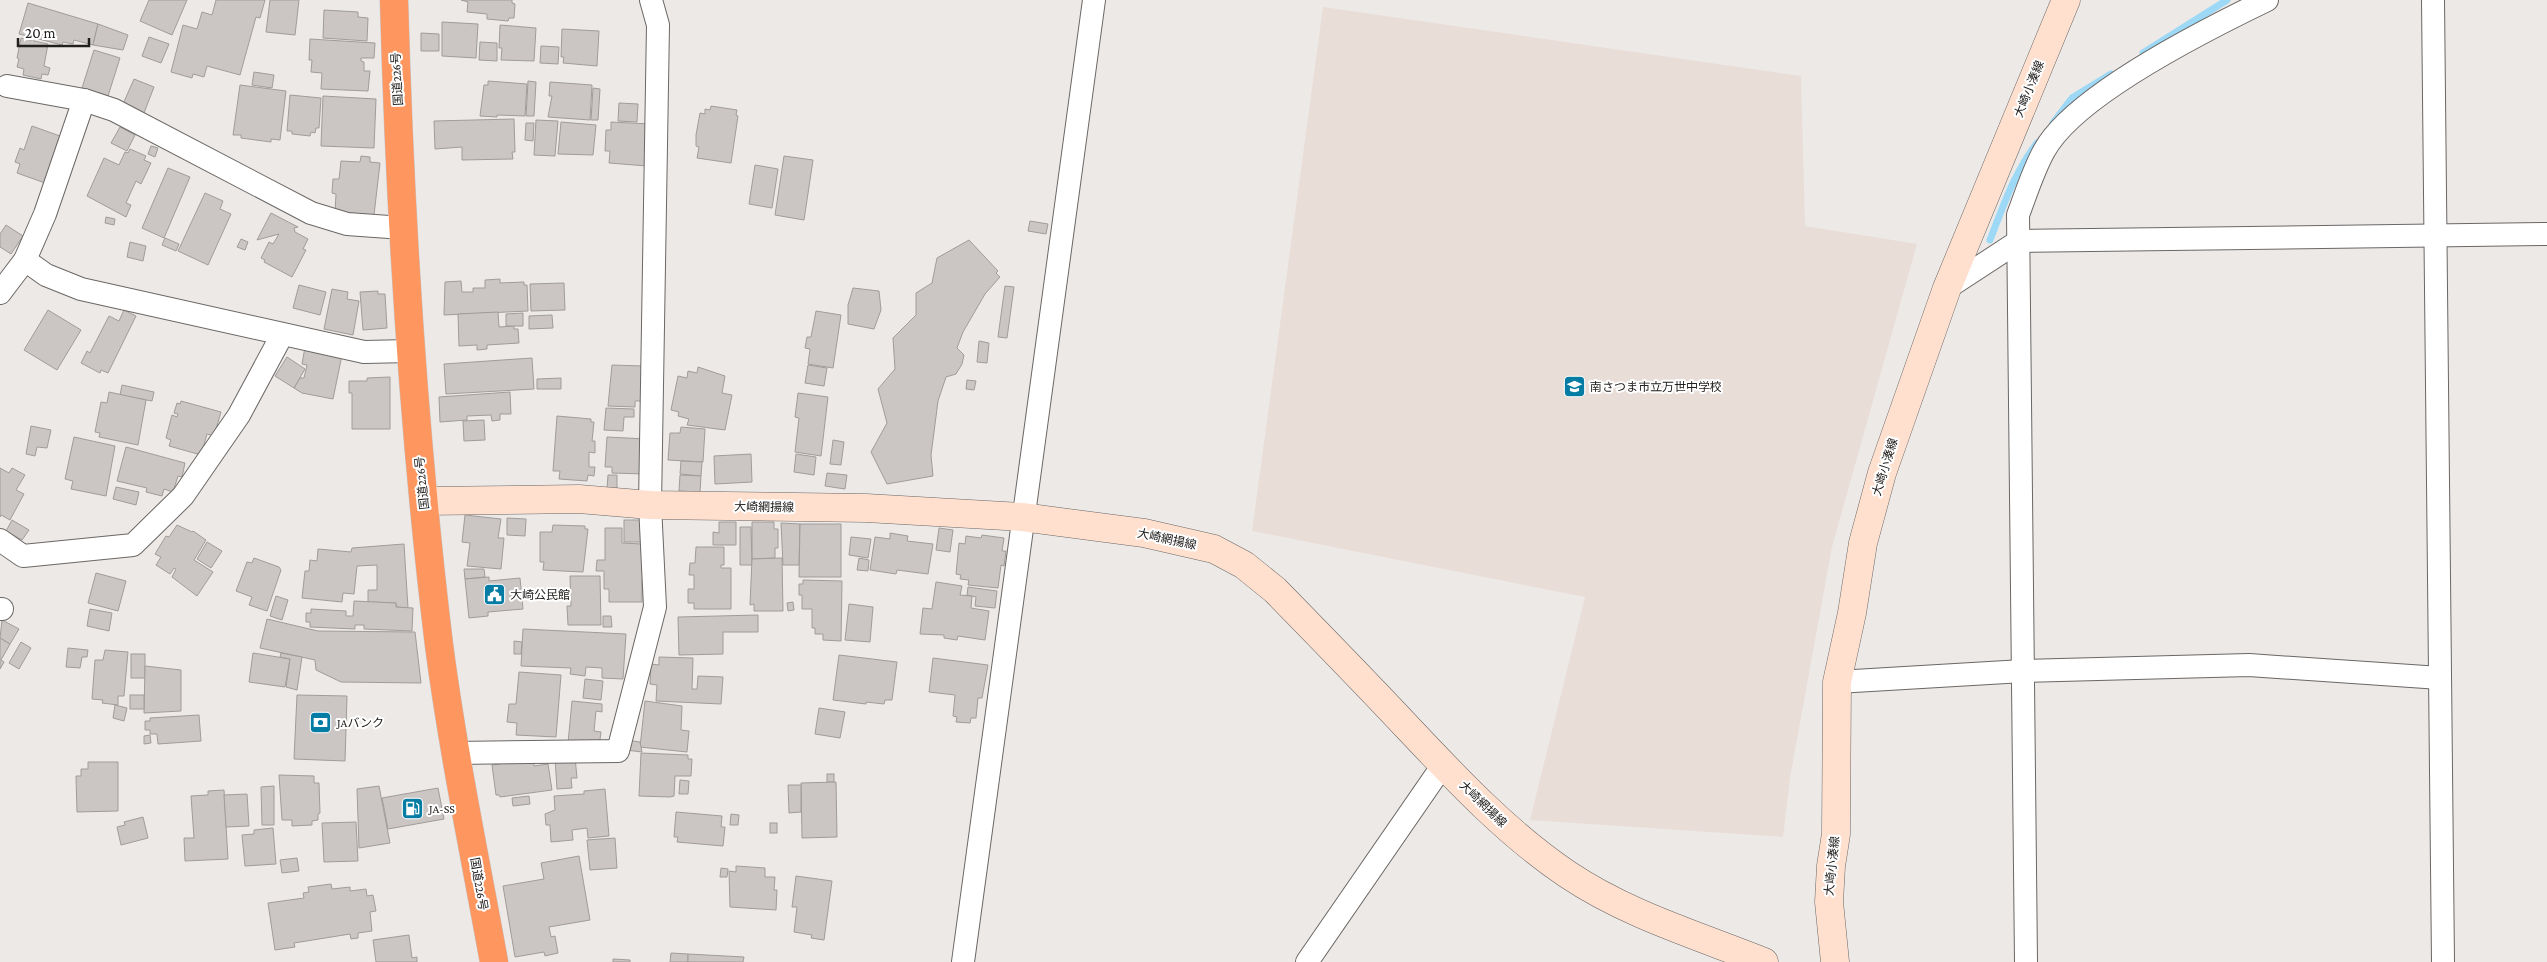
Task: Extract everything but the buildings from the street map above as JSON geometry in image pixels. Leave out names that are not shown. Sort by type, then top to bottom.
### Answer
[{"type":"highway","name":"国道226号","points":[[394,0],[410,351],[424,501],[440,646],[455,753],[494,962]]},
{"type":"street","points":[[455,753],[618,751],[655,607],[650,505],[658,25],[651,0]]},
{"type":"street","points":[[963,962],[1022,517],[1094,0]]},
{"type":"street","name":"大崎小湊線","points":[[1835,962],[1829,902],[1836,834],[1838,682],[1864,543],[1882,473],[1947,288],[2066,0]]},
{"type":"street","points":[[2026,962],[2018,215],[2045,150],[2077,112],[2138,71],[2211,27],[2267,0]]},
{"type":"street","points":[[2433,0],[2443,962]]},
{"type":"street","points":[[7,86],[84,100],[114,110],[311,213],[347,224],[403,228]]},
{"type":"street","points":[[0,293],[25,260],[45,214],[84,100]]},
{"type":"street","points":[[1947,288],[2019,241],[2547,234]]},
{"type":"street","points":[[25,260],[46,275],[81,289],[364,352],[410,351]]},
{"type":"street","points":[[0,540],[23,556],[133,545],[183,496],[239,415],[282,335]]},
{"type":"street","name":"大崎網揚線","points":[[424,501],[578,499],[650,505],[866,508],[1022,517],[1144,533],[1214,549],[1244,565],[1282,597],[1490,812],[1530,846],[1568,874],[1611,901],[1686,934],[1754,960]]},
{"type":"street","points":[[1838,682],[2023,671],[2249,665],[2440,678]]},
{"type":"street","points":[[1307,962],[1443,764]]},
{"type":"shaded area","name":"南さつま市立万世中学校","points":[[1323,7],[1801,76],[1805,226],[1917,244],[1832,547],[1790,778],[1783,837],[1530,820],[1585,597],[1252,531]]},
{"type":"waterway","points":[[2143,53],[2227,0]]},
{"type":"waterway","points":[[2053,123],[2072,98],[2111,74]]},
{"type":"waterway","points":[[1990,240],[2016,177],[2037,143]]},
{"type":"place","name":"南さつま市立万世中学校","points":[[1574,387]]},
{"type":"place","name":"大崎公民館","points":[[494,595]]},
{"type":"place","name":"JAバンク","points":[[321,723]]},
{"type":"place","name":"JA-SS","points":[[413,809]]}]
